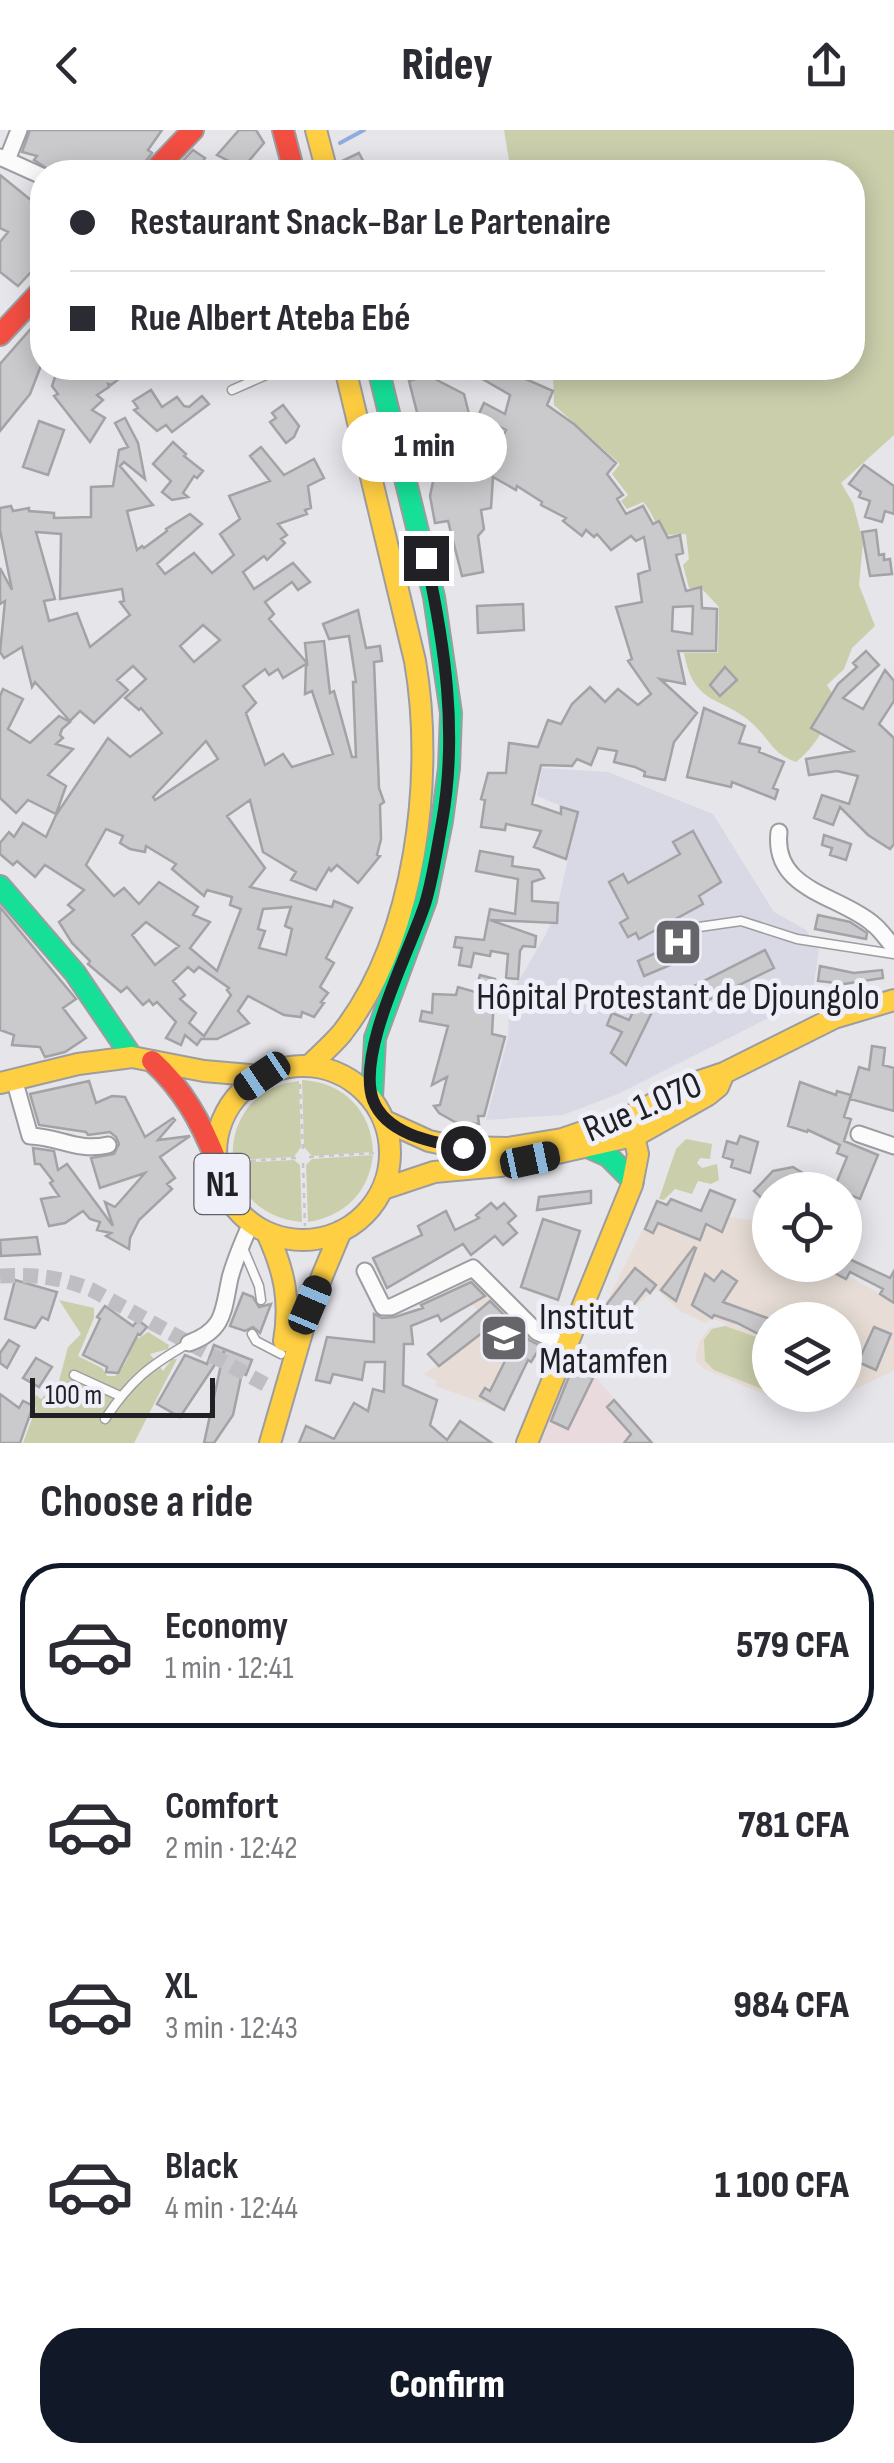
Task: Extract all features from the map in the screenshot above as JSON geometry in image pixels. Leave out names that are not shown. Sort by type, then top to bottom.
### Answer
[{"type":"main road","points":[[164,160],[193,130]]},
{"type":"main road","points":[[283,130],[291,160]]},
{"type":"main road","points":[[316,130],[324,160]]},
{"type":"main road","points":[[0,335],[30,303]]},
{"type":"main road","points":[[304,1071],[346,1027],[382,955],[400,907],[410,862],[423,767],[420,697],[406,621],[348,380]]},
{"type":"main road","points":[[372,1098],[375,1038],[426,900],[442,821],[451,714],[434,597],[381,380]]},
{"type":"main road","points":[[0,886],[141,1058],[184,1095],[222,1161]]},
{"type":"main road","name":"Rue 1.070","points":[[383,1188],[434,1172],[500,1166],[590,1148],[708,1095],[718,1087],[724,1073],[834,1018],[894,1000]]},
{"type":"main road","points":[[7,1081],[78,1064],[141,1058],[204,1072],[262,1076],[277,1070],[344,1075],[372,1098],[386,1122],[391,1144],[390,1167],[383,1188],[366,1214],[341,1232],[310,1305],[270,1443]]},
{"type":"main road","name":"N1","points":[[256,1443],[280,1354],[290,1298],[280,1262],[259,1228],[226,1195],[217,1140],[232,1102],[262,1076]]},
{"type":"main road","name":"Rue 1.070","points":[[386,1122],[436,1143],[463,1148],[502,1148],[633,1126]]},
{"type":"main road","points":[[527,1443],[633,1181],[639,1158],[633,1126]]},
{"type":"main road","points":[[590,1148],[608,1156],[633,1181]]},
{"type":"main road","name":"N1","points":[[259,1228],[304,1240],[341,1232]]},
{"type":"street","points":[[20,130],[4,158],[30,170]]},
{"type":"street","points":[[779,832],[777,846],[802,884],[872,923],[894,951]]},
{"type":"street","points":[[7,1081],[28,1134],[51,1137],[82,1149],[108,1145]]},
{"type":"street","points":[[859,1134],[894,1146]]},
{"type":"street","points":[[188,1343],[204,1337],[220,1320],[241,1244],[259,1228]]},
{"type":"street","points":[[365,1271],[377,1300],[384,1307],[391,1307],[473,1268],[537,1332],[569,1347]]},
{"type":"lane","points":[[232,390],[255,380]]},
{"type":"lane","points":[[700,927],[741,922],[797,940],[894,951]]},
{"type":"lane","points":[[241,1244],[260,1286],[262,1300]]},
{"type":"lane","points":[[252,1334],[256,1342],[280,1354]]},
{"type":"lane","points":[[105,1419],[146,1368],[188,1343]]},
{"type":"lane","points":[[74,1375],[120,1396]]},
{"type":"path","points":[[303,1150],[304,1071]]},
{"type":"path","points":[[309,1157],[376,1153]]},
{"type":"path","points":[[222,1161],[297,1158]]},
{"type":"path","points":[[303,1162],[305,1226]]},
{"type":"shaded area","name":"Hôpital Protestant de Djoungolo","points":[[542,768],[608,772],[713,814],[774,912],[806,930],[819,950],[812,996],[618,1094],[563,1115],[486,1120],[508,1038],[510,996],[546,934],[558,904],[578,813],[537,796]]},
{"type":"shaded area","points":[[710,1190],[735,1200],[729,1217],[752,1220],[752,1282],[859,1282],[880,1294],[894,1281],[894,1369],[862,1386],[862,1302],[752,1302],[752,1389],[706,1370],[695,1361],[699,1343],[709,1328],[725,1323],[712,1319],[706,1323],[680,1311],[656,1289],[637,1305],[633,1328],[605,1321],[603,1309],[657,1201],[700,1214]]},
{"type":"shaded area","name":"Institut Matamfen","points":[[474,1271],[542,1346],[528,1361],[504,1410],[435,1386],[437,1381],[424,1374],[452,1355],[476,1319],[478,1311],[456,1284]]},
{"type":"shaded area","points":[[580,1360],[654,1443],[539,1443],[570,1370]]},
{"type":"green space","points":[[504,130],[894,130],[894,435],[841,483],[853,503],[863,542],[859,585],[875,626],[852,648],[844,669],[827,685],[836,700],[833,709],[815,742],[796,762],[776,750],[743,716],[702,692],[695,683],[684,653],[718,653],[719,607],[702,589],[689,588],[683,565],[689,559],[686,534],[666,535],[643,502],[627,509],[621,501],[628,495],[612,474],[620,464],[554,405],[553,380],[865,380],[865,160],[509,160]]},
{"type":"green space","points":[[302,1080],[330,1086],[352,1101],[367,1124],[373,1152],[312,1156],[304,1147]]},
{"type":"green space","points":[[299,1081],[301,1147],[294,1157],[233,1160],[236,1131],[249,1106],[271,1089]]},
{"type":"green space","points":[[686,1139],[712,1144],[710,1159],[700,1158],[697,1163],[702,1168],[717,1164],[719,1180],[711,1184],[698,1181],[692,1194],[675,1189],[664,1200],[659,1199],[676,1149]]},
{"type":"green space","points":[[373,1155],[366,1180],[353,1200],[333,1214],[308,1222],[306,1165],[312,1159]]},
{"type":"green space","points":[[294,1160],[300,1165],[302,1222],[277,1216],[257,1204],[242,1187],[233,1163]]},
{"type":"green space","points":[[59,1300],[94,1308],[94,1318],[78,1356],[102,1368],[107,1376],[115,1376],[122,1368],[131,1338],[148,1332],[169,1345],[168,1349],[150,1354],[163,1371],[172,1359],[177,1359],[134,1443],[23,1443],[36,1408],[32,1402],[36,1395],[41,1399],[59,1381],[68,1347],[81,1334]]},
{"type":"green space","points":[[725,1326],[752,1336],[752,1385],[714,1370],[705,1361],[704,1340],[712,1329]]},
{"type":"building","points":[[30,130],[162,130],[148,150],[152,153],[146,160],[34,160],[37,156],[22,152]]},
{"type":"building","points":[[239,130],[256,130],[264,143],[250,160],[227,160],[217,155]]},
{"type":"building","points":[[193,150],[205,158],[204,160],[184,160]]},
{"type":"building","points":[[359,153],[363,160],[344,160]]},
{"type":"building","points":[[0,175],[30,199],[30,273],[18,286],[0,272],[0,242],[8,232],[0,228]]},
{"type":"building","points":[[30,330],[30,380],[35,380],[30,394],[0,431],[0,364]]},
{"type":"building","points":[[54,380],[117,380],[97,395],[103,400],[92,410],[105,418],[90,442],[54,396],[58,394],[52,386]]},
{"type":"building","points":[[437,380],[464,394],[472,426],[475,421],[480,438],[488,443],[429,459],[409,381]]},
{"type":"building","points":[[484,380],[528,380],[553,391],[547,405],[616,463],[607,474],[623,495],[617,499],[626,514],[643,506],[653,524],[659,521],[668,538],[680,535],[683,553],[676,555],[686,591],[701,587],[702,608],[717,609],[716,651],[678,651],[685,684],[660,679],[697,713],[674,742],[665,780],[644,776],[645,772],[635,767],[614,762],[617,751],[598,748],[591,765],[577,759],[572,766],[541,765],[532,804],[561,814],[561,807],[578,812],[566,859],[534,847],[541,831],[506,824],[505,830],[481,827],[485,800],[481,799],[488,773],[506,773],[509,743],[538,747],[548,720],[561,724],[572,704],[590,687],[605,702],[618,689],[638,705],[651,694],[628,661],[632,659],[616,607],[642,602],[638,574],[650,570],[644,537],[636,541],[631,536],[611,550],[597,534],[594,537],[586,530],[582,536],[563,521],[566,518],[541,505],[542,502],[493,477],[491,508],[481,510],[484,529],[478,536],[483,572],[462,576],[448,521],[435,523],[430,496],[434,477],[496,450],[506,430],[478,416],[484,403],[505,414],[510,395]],"holes":[[[693,606],[692,634],[672,631],[673,607]]]},
{"type":"building","points":[[151,390],[162,407],[177,397],[184,406],[189,407],[202,396],[209,404],[172,432],[166,425],[157,431],[134,410],[138,408],[133,401]]},
{"type":"building","points":[[283,405],[299,426],[286,443],[270,422],[276,418],[272,413]]},
{"type":"building","points":[[125,418],[138,443],[145,479],[124,462],[120,466],[153,505],[127,511],[137,550],[190,514],[202,524],[157,564],[165,574],[194,553],[212,573],[234,555],[220,534],[240,519],[229,496],[270,481],[250,456],[261,447],[284,475],[314,459],[324,478],[308,486],[311,508],[305,510],[307,514],[278,524],[287,535],[281,539],[285,543],[267,560],[264,556],[243,572],[254,589],[293,563],[310,582],[298,590],[292,582],[265,602],[274,614],[269,619],[307,663],[305,643],[324,641],[330,693],[334,691],[352,757],[356,757],[356,682],[349,636],[329,639],[323,624],[358,610],[366,648],[380,646],[382,661],[374,662],[379,788],[384,802],[380,805],[380,856],[358,883],[337,865],[331,871],[329,868],[316,890],[291,880],[296,872],[263,852],[250,800],[227,816],[265,868],[250,887],[332,907],[334,901],[352,908],[326,958],[334,963],[320,987],[328,993],[321,1002],[324,1003],[314,1017],[302,1012],[301,1017],[284,1015],[248,996],[238,1011],[249,1023],[217,1039],[201,1039],[197,1045],[185,1035],[181,1045],[166,1038],[176,1022],[157,1002],[153,1005],[149,1000],[143,1005],[127,987],[121,992],[88,964],[90,961],[72,943],[59,922],[74,910],[68,905],[84,890],[45,865],[35,877],[17,861],[13,865],[0,854],[0,843],[9,832],[14,837],[23,823],[46,837],[56,815],[108,738],[130,757],[162,733],[141,708],[125,698],[146,679],[133,666],[117,680],[128,690],[94,723],[80,711],[70,721],[35,682],[32,687],[22,647],[4,658],[0,652],[5,601],[0,604],[0,568],[12,590],[0,530],[0,508],[29,508],[54,513],[54,518],[91,517],[91,487],[113,486],[119,450],[128,447],[115,423]],"holes":[[[36,532],[61,534],[60,599],[122,589],[124,601],[120,602],[130,615],[90,647],[77,613],[49,621],[44,601],[55,599]],[[203,625],[220,640],[194,662],[180,646]],[[306,664],[305,694],[312,691],[333,754],[292,767],[283,754],[265,765],[246,713],[256,703],[243,686],[265,669],[269,675],[278,669],[283,678]],[[206,741],[218,759],[155,800],[153,797]],[[106,829],[123,836],[120,843],[130,849],[145,852],[146,846],[176,864],[172,869],[204,896],[207,890],[232,897],[230,905],[241,909],[217,971],[190,948],[210,922],[193,915],[198,907],[159,882],[139,904],[124,888],[114,896],[86,865]],[[291,907],[285,926],[292,929],[286,955],[259,948],[265,931],[258,929],[263,909]],[[146,922],[179,946],[155,965],[132,935]],[[188,967],[194,972],[199,967],[229,988],[231,995],[204,1036],[189,1023],[196,1013],[180,999],[185,995],[173,981]]]},
{"type":"building","points":[[39,421],[64,430],[48,475],[23,467]]},
{"type":"building","points":[[173,442],[203,471],[197,478],[194,476],[183,493],[188,497],[172,500],[162,492],[171,481],[153,464]]},
{"type":"building","points":[[864,465],[894,486],[894,514],[885,511],[882,522],[865,517],[870,501],[859,497],[861,492],[849,484]]},
{"type":"building","points":[[876,530],[879,555],[890,559],[892,574],[870,576],[862,532]]},
{"type":"building","points":[[523,604],[524,630],[478,633],[477,606]]},
{"type":"building","points":[[866,651],[879,665],[843,698],[863,709],[885,670],[894,681],[894,701],[879,724],[894,738],[894,844],[890,849],[868,835],[840,807],[833,825],[814,818],[822,795],[849,804],[858,776],[837,771],[809,775],[806,759],[853,751],[811,728],[838,684],[857,667],[853,663]]},
{"type":"building","points":[[725,667],[737,680],[720,696],[710,685]]},
{"type":"building","points":[[3,689],[23,699],[8,729],[30,743],[59,716],[70,722],[56,744],[73,749],[48,775],[66,786],[56,814],[28,800],[16,813],[0,798]]},
{"type":"building","points":[[704,708],[745,726],[739,743],[760,748],[759,752],[784,762],[773,788],[778,790],[775,799],[732,782],[731,787],[687,777]]},
{"type":"building","points":[[693,831],[721,882],[699,896],[703,904],[639,939],[636,933],[628,937],[620,923],[628,918],[609,882],[623,874],[628,883],[680,854],[673,842]]},
{"type":"building","points":[[824,835],[851,844],[846,860],[830,855],[832,848],[822,845]]},
{"type":"building","points":[[480,851],[513,857],[512,866],[539,870],[544,878],[532,882],[532,901],[558,903],[557,923],[490,920],[536,936],[535,947],[523,946],[520,951],[518,979],[506,978],[508,954],[474,953],[471,967],[459,965],[462,948],[454,947],[456,937],[484,940],[490,909],[515,914],[518,879],[476,871]]},
{"type":"building","points":[[0,907],[76,999],[63,1008],[86,1038],[65,1052],[45,1057],[40,1047],[12,1045],[14,1035],[0,1030]]},
{"type":"building","points":[[818,915],[850,922],[867,933],[866,939],[815,929]]},
{"type":"building","points":[[669,947],[675,963],[644,976],[638,961]]},
{"type":"building","points":[[765,950],[774,968],[696,1006],[688,989]]},
{"type":"building","points":[[820,966],[854,973],[882,970],[883,978],[844,984],[818,981]]},
{"type":"building","points":[[480,975],[495,979],[492,1034],[505,1037],[484,1116],[478,1116],[479,1124],[455,1122],[434,1106],[440,1105],[447,1077],[432,1085],[448,1026],[420,1021],[422,1011],[432,1013],[433,994],[456,995],[458,987],[475,992]]},
{"type":"building","points":[[636,1006],[651,1014],[626,1065],[611,1053],[622,1032],[607,1025],[612,1013],[629,1020]]},
{"type":"building","points":[[872,1046],[885,1048],[883,1065],[894,1068],[894,1111],[850,1099],[859,1067],[869,1070]]},
{"type":"building","points":[[89,1081],[96,1103],[112,1096],[125,1097],[145,1137],[173,1118],[158,1140],[190,1136],[160,1157],[175,1178],[167,1184],[172,1189],[139,1220],[129,1249],[106,1236],[111,1233],[97,1230],[100,1222],[83,1211],[65,1223],[49,1226],[41,1199],[59,1196],[50,1183],[53,1181],[40,1164],[35,1164],[33,1148],[54,1151],[58,1170],[67,1164],[113,1226],[105,1202],[115,1207],[145,1173],[100,1188],[91,1158],[114,1154],[119,1144],[116,1137],[110,1132],[88,1135],[39,1125],[30,1094]]},
{"type":"building","points":[[800,1082],[836,1095],[837,1091],[851,1095],[844,1117],[851,1119],[844,1141],[878,1155],[862,1194],[862,1172],[841,1172],[847,1157],[837,1153],[840,1145],[808,1130],[788,1126]]},
{"type":"building","points":[[740,1136],[758,1142],[750,1173],[731,1167],[733,1160],[723,1157],[727,1141],[737,1144]]},
{"type":"building","points":[[793,1167],[801,1172],[772,1172]]},
{"type":"building","points":[[710,1190],[735,1200],[722,1232],[706,1224],[700,1240],[658,1223],[653,1233],[645,1229],[657,1201],[667,1205],[671,1199],[701,1211]]},
{"type":"building","points":[[591,1191],[591,1203],[537,1210],[539,1197]]},
{"type":"building","points":[[491,1203],[497,1209],[504,1203],[516,1216],[508,1223],[517,1233],[503,1245],[495,1236],[471,1255],[463,1244],[387,1288],[373,1258],[422,1235],[418,1226],[446,1211],[455,1230],[479,1218],[476,1215]]},
{"type":"building","points":[[543,1219],[580,1231],[558,1300],[521,1287]]},
{"type":"building","points":[[37,1237],[40,1254],[1,1256],[0,1240]]},
{"type":"building","points":[[696,1248],[676,1301],[661,1290]]},
{"type":"building","points":[[862,1265],[890,1278],[894,1271],[894,1303],[880,1294],[883,1289],[862,1278]]},
{"type":"building","points":[[635,1268],[656,1285],[650,1293],[646,1289],[620,1322],[603,1309]]},
{"type":"building","points":[[722,1271],[737,1281],[723,1302],[752,1312],[752,1331],[714,1315],[712,1318],[692,1305],[705,1274],[714,1281]]},
{"type":"building","points":[[15,1280],[57,1292],[48,1320],[42,1317],[35,1328],[5,1319]]},
{"type":"building","points":[[471,1282],[485,1296],[441,1321],[438,1315],[411,1326],[413,1344],[404,1344],[403,1385],[437,1400],[430,1425],[447,1440],[460,1421],[492,1443],[299,1443],[306,1426],[334,1439],[354,1403],[368,1411],[373,1389],[384,1392],[385,1362],[365,1362],[362,1380],[333,1374],[330,1383],[316,1380],[327,1337],[374,1342],[374,1314],[395,1317],[423,1308],[421,1305]]},
{"type":"building","points":[[243,1293],[253,1297],[259,1307],[271,1304],[260,1333],[253,1327],[245,1331],[230,1326]]},
{"type":"building","points":[[490,1301],[529,1340],[541,1346],[531,1362],[528,1360],[504,1410],[480,1396],[485,1388],[490,1391],[511,1349],[491,1326],[439,1366],[428,1354]]},
{"type":"building","points":[[105,1306],[133,1326],[138,1320],[147,1327],[138,1334],[118,1373],[106,1372],[107,1367],[83,1355]]},
{"type":"building","points":[[874,1327],[891,1334],[876,1370],[862,1364],[862,1353]]},
{"type":"building","points":[[9,1340],[19,1346],[7,1368],[0,1363],[0,1353]]},
{"type":"building","points":[[214,1345],[252,1360],[246,1375],[242,1373],[233,1415],[214,1443],[204,1443],[224,1351],[180,1417],[157,1404],[185,1355],[207,1364]]},
{"type":"building","points":[[36,1358],[52,1367],[39,1387],[23,1378]]},
{"type":"building","points":[[572,1369],[593,1378],[568,1429],[551,1421]]},
{"type":"building","points":[[0,1394],[19,1408],[23,1401],[33,1406],[20,1443],[0,1443]]},
{"type":"building","points":[[614,1400],[652,1443],[624,1443],[631,1434],[607,1407]]},
{"type":"waterway","points":[[340,143],[364,130]]},
{"type":"tunnel","points":[[0,1276],[47,1277],[92,1290],[272,1388]]},
{"type":"traffic: fast","points":[[372,1098],[375,1038],[426,900],[442,821],[451,713],[434,597],[381,380]]},
{"type":"traffic: fast","points":[[0,886],[75,973],[132,1057]]},
{"type":"traffic: fast","points":[[590,1148],[608,1156],[633,1181]]},
{"type":"traffic: slow","points":[[316,130],[324,160]]},
{"type":"traffic: slow","points":[[309,1066],[342,1033],[367,994],[387,951],[403,904],[420,804],[421,706],[415,661],[348,380]]},
{"type":"traffic: slow","points":[[385,1121],[429,1141],[457,1147],[508,1148],[562,1139],[632,1115],[834,1018],[894,1000]]},
{"type":"traffic: slow","points":[[0,1083],[78,1064],[132,1057],[204,1071],[262,1076]]},
{"type":"traffic: slow","points":[[303,1066],[336,1072],[365,1091],[384,1120],[390,1153],[384,1186],[365,1215],[336,1234],[303,1240],[270,1234],[241,1215],[222,1186],[216,1153],[222,1120],[241,1091],[270,1072],[303,1066]]},
{"type":"traffic: slow","points":[[383,1189],[434,1172],[500,1166],[637,1135],[708,1095],[718,1087],[724,1073]]},
{"type":"traffic: slow","points":[[527,1443],[632,1185],[638,1154],[631,1123]]},
{"type":"traffic: slow","points":[[270,1443],[310,1305],[341,1231]]},
{"type":"traffic: slow","points":[[267,1233],[284,1286],[284,1341]]},
{"type":"traffic: jam","points":[[164,160],[193,130]]},
{"type":"traffic: jam","points":[[283,130],[291,160]]},
{"type":"traffic: jam","points":[[0,335],[30,303]]},
{"type":"traffic: jam","points":[[152,1061],[190,1107],[216,1160]]},
{"type":"place","name":"Hôpital Protestant de Djoungolo","points":[[678,942]]},
{"type":"place","name":"Institut Matamfen","points":[[504,1338]]},
{"type":"route","points":[[426,558],[451,714],[449,768],[426,900],[375,1038],[372,1098],[386,1122],[436,1143],[463,1148]]}]
